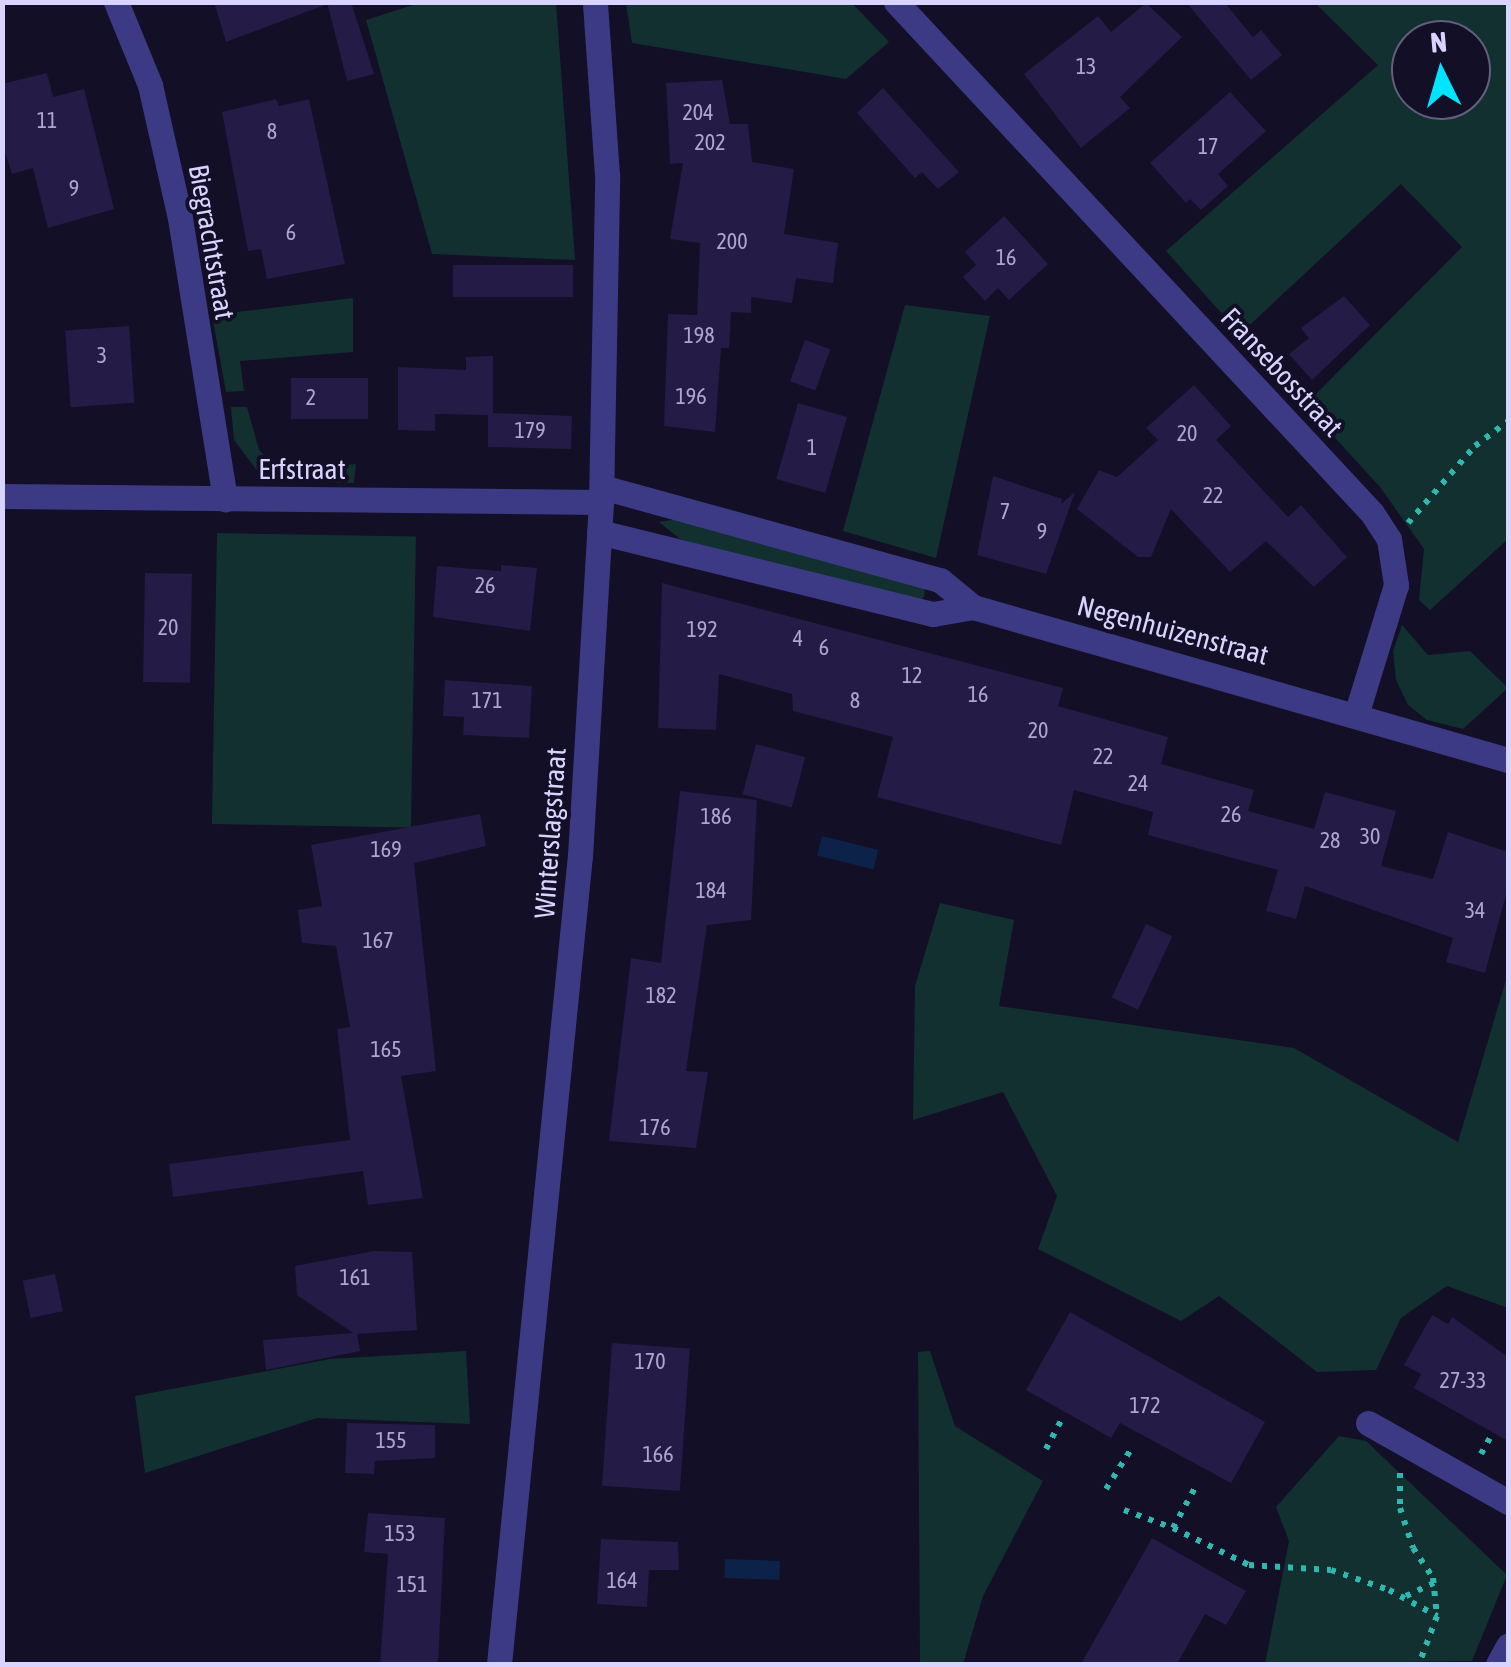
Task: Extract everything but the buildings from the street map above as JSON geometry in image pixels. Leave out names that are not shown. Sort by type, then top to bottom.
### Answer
[{"type":"street","name":"Biegrachtstraat","points":[[116,2],[150,84],[180,218],[225,499]]},
{"type":"street","name":"Winterslagstraat","points":[[499,1664],[580,856],[599,532],[607,175],[595,2]]},
{"type":"street","name":"Fransebosstraat","points":[[896,2],[1372,513],[1389,539],[1396,585],[1357,712]]},
{"type":"street","name":"Erfstraat","points":[[2,496],[225,499],[601,494]]},
{"type":"street","name":"Negenhuizenstraat","points":[[601,494],[940,580],[973,606],[1357,712]]},
{"type":"street","name":"Negenhuizenstraat","points":[[599,532],[933,614],[973,606]]},
{"type":"street","points":[[1357,712],[1508,760]]},
{"type":"street","points":[[1368,1423],[1508,1502]]},
{"type":"street","points":[[1498,1664],[1508,1646]]},
{"type":"path","points":[[1401,531],[1475,446],[1508,421]]},
{"type":"path","points":[[1046,1449],[1063,1417]]},
{"type":"path","points":[[1408,1446],[1398,1479],[1400,1508],[1434,1583],[1438,1616],[1419,1664]]},
{"type":"path","points":[[1106,1489],[1130,1451]]},
{"type":"path","points":[[1173,1528],[1196,1486]]},
{"type":"path","points":[[1124,1510],[1173,1528],[1250,1566],[1331,1570],[1405,1596],[1438,1616]]},
{"type":"path","points":[[1405,1596],[1434,1583]]},
{"type":"green space","points":[[419,3],[556,3],[575,260],[432,254],[366,20]]},
{"type":"green space","points":[[626,3],[852,3],[889,42],[846,79],[632,43]]},
{"type":"green space","points":[[1315,3],[1508,3],[1508,539],[1430,610],[1419,600],[1424,549],[1380,487],[1305,405],[1462,247],[1401,184],[1240,334],[1166,251],[1378,65]]},
{"type":"green space","points":[[353,298],[353,352],[240,361],[244,391],[226,392],[212,315]]},
{"type":"green space","points":[[905,305],[990,316],[936,558],[843,531]]},
{"type":"green space","points":[[231,407],[247,407],[259,450],[271,463],[292,470],[356,464],[354,483],[281,481],[258,472],[234,440]]},
{"type":"green space","points":[[690,517],[925,587],[924,597],[914,604],[680,539],[659,522]]},
{"type":"green space","points":[[217,533],[416,536],[411,827],[212,824]]},
{"type":"green space","points":[[1402,625],[1428,655],[1470,651],[1508,688],[1463,729],[1427,720],[1408,705],[1396,680],[1393,651]]},
{"type":"green space","points":[[940,903],[1014,920],[999,1006],[1294,1048],[1458,1142],[1508,973],[1508,1308],[1447,1286],[1401,1318],[1376,1370],[1317,1372],[1219,1296],[1181,1321],[1038,1249],[1057,1196],[1003,1092],[913,1120],[915,986]]},
{"type":"green space","points":[[466,1351],[470,1424],[317,1418],[145,1473],[135,1396],[330,1359]]},
{"type":"green space","points":[[930,1351],[955,1426],[1043,1481],[983,1596],[963,1664],[920,1664],[918,1352]]},
{"type":"green space","points":[[1339,1436],[1366,1441],[1507,1575],[1472,1661],[1265,1664],[1289,1541],[1276,1507]]},
{"type":"water","points":[[822,836],[878,850],[873,869],[817,855]]},
{"type":"water","points":[[725,1559],[780,1561],[779,1580],[724,1578]]}]
